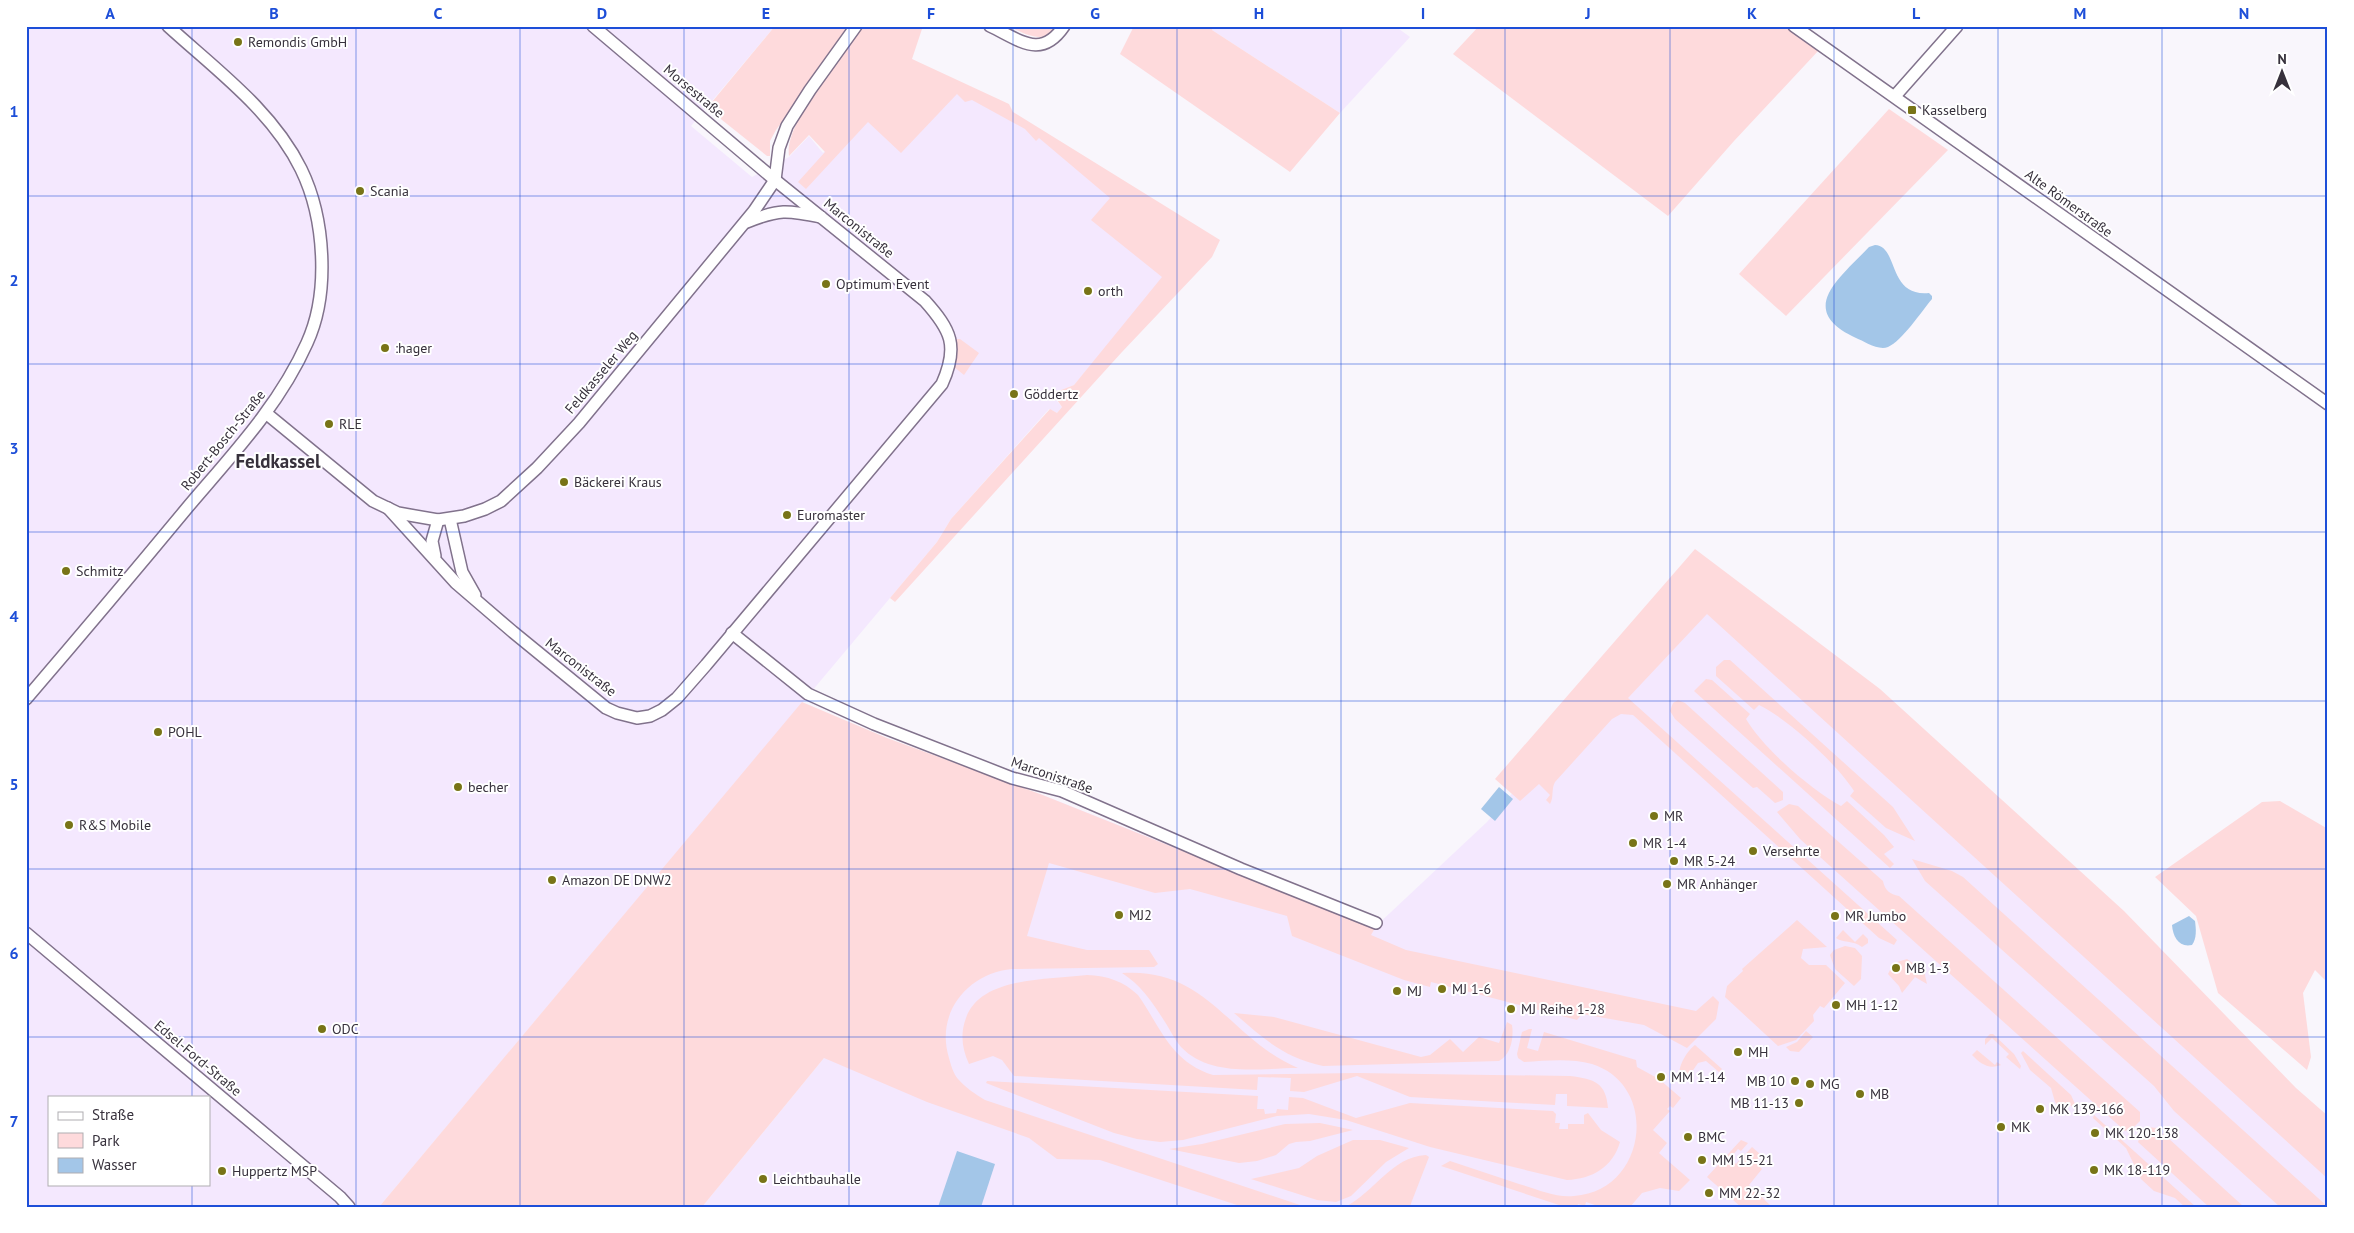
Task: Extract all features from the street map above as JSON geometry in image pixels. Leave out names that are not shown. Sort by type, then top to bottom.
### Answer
[{"type":"street","name":"Robert-Bosch-Straße","points":[[26,699],[267,414],[308,343],[315,322],[321,289],[322,252],[313,201],[301,169],[282,137],[255,106],[168,26]]},
{"type":"street","name":"Morsestraße","points":[[593,26],[775,180]]},
{"type":"street","name":"Feldkasseler Weg","points":[[267,414],[354,487],[373,501],[388,508],[418,517],[444,519],[485,509],[501,501],[536,468],[579,422],[745,223],[775,180],[779,148],[787,126],[810,90],[856,26]]},
{"type":"street","points":[[990,26],[1022,42],[1045,45],[1055,39],[1064,26]]},
{"type":"street","name":"Alte Römerstraße","points":[[1794,26],[2328,404]]},
{"type":"street","points":[[1895,96],[1957,26]]},
{"type":"street","name":"Marconistraße","points":[[388,508],[456,583],[606,708],[626,717],[637,718],[650,716],[677,698],[942,384],[951,363],[951,342],[943,321],[925,301],[775,180]]},
{"type":"street","points":[[745,223],[773,212],[784,210],[824,218]]},
{"type":"street","name":"Marconistraße","points":[[444,519],[462,572],[480,603]]},
{"type":"street","points":[[436,559],[432,541],[444,519]]},
{"type":"street","name":"Marconistraße","points":[[732,633],[808,694],[816,698],[874,724],[1012,778],[1062,792],[1241,869],[1376,923]]},
{"type":"street","name":"Edsel-Ford-Straße","points":[[26,933],[340,1197],[349,1207]]},
{"type":"shaded area","name":"Feldkassel","points":[[26,26],[775,26],[691,126],[752,177],[789,157],[809,136],[823,153],[912,59],[1211,236],[1116,335],[1074,385],[1061,390],[1057,401],[1062,407],[1057,413],[1049,409],[951,519],[937,542],[379,1207],[26,1207]]},
{"type":"shaded area","points":[[1213,26],[1395,26],[1410,37],[1340,113],[1212,30]]},
{"type":"shaded area","points":[[1706,588],[2328,1152],[2328,1207],[702,1207],[1040,794],[1375,927],[1487,822],[1530,773]]},
{"type":"green space","points":[[775,26],[850,26],[776,130],[770,141],[770,156],[767,156],[707,108]]},
{"type":"green space","points":[[864,26],[923,26],[912,59],[1009,104],[1013,112],[1220,240],[1212,257],[1122,352],[895,602],[890,598],[937,542],[951,519],[1050,409],[1057,413],[1062,407],[1055,397],[1061,390],[1074,385],[1162,277],[1091,220],[1110,198],[1039,138],[1036,141],[1025,129],[972,100],[965,102],[957,94],[901,153],[868,122],[806,189],[798,182],[825,152],[809,135],[789,156],[790,142],[805,108],[817,89]]},
{"type":"green space","points":[[1008,26],[1058,26],[1047,36],[1041,37],[1028,35]]},
{"type":"green space","points":[[1134,26],[1213,26],[1212,30],[1340,113],[1290,172],[1120,54]]},
{"type":"green space","points":[[1479,26],[1783,26],[1819,50],[1734,141],[1668,216],[1453,54]]},
{"type":"green space","points":[[1889,109],[1948,150],[1786,316],[1739,274]]},
{"type":"green space","points":[[956,339],[960,339],[979,353],[964,375],[954,367],[957,350]]},
{"type":"green space","points":[[1695,549],[1880,689],[2124,911],[2296,1088],[2328,1116],[2328,1179],[1707,614],[1628,698],[1897,940],[1894,945],[1879,938],[1633,715],[1621,714],[1612,719],[1555,782],[1550,804],[1546,800],[1550,795],[1539,784],[1520,801],[1495,779]]},
{"type":"green space","points":[[1724,660],[1730,660],[1893,807],[1915,841],[1886,828],[1850,796],[1854,791],[1846,780],[1797,731],[1759,705],[1754,710],[1716,676],[1716,667]]},
{"type":"green space","points":[[1706,679],[1712,680],[1750,714],[1746,719],[1754,731],[1802,779],[1841,806],[1847,801],[1884,835],[1894,847],[1884,854],[1894,864],[1890,868],[1694,691]]},
{"type":"green space","points":[[1678,700],[1685,703],[1783,792],[1783,800],[1775,803],[1757,787],[1753,788],[1675,719],[1670,711],[1673,703]]},
{"type":"green space","points":[[802,702],[887,738],[1040,794],[1375,928],[1371,935],[1406,950],[1696,1011],[1713,996],[1719,1002],[1716,1019],[1687,1048],[1644,1025],[1582,1014],[1577,1020],[1431,982],[1430,987],[1404,980],[1292,936],[1287,916],[1190,889],[1155,893],[1049,863],[1027,936],[1087,950],[1149,950],[1158,964],[1154,967],[1012,969],[996,972],[982,978],[969,987],[959,998],[951,1011],[947,1026],[946,1041],[949,1058],[953,1072],[958,1079],[985,1100],[1306,1207],[1243,1207],[1100,1160],[1057,1159],[1029,1138],[927,1102],[824,1058],[702,1207],[379,1207]]},
{"type":"green space","points":[[2280,801],[2328,829],[2328,983],[2315,970],[2303,993],[2311,1057],[2307,1070],[2218,993],[2196,916],[2155,877],[2262,802]]},
{"type":"green space","points":[[1789,804],[1798,806],[1883,881],[1888,892],[1899,896],[2140,1112],[2140,1121],[2133,1128],[2125,1131],[1800,839],[1777,812]]},
{"type":"green space","points":[[1912,859],[1952,871],[1963,877],[2328,1207],[2280,1207],[2174,1111],[2154,1086],[1925,881]]},
{"type":"green space","points":[[1797,920],[1827,947],[1803,949],[1801,958],[1809,965],[1826,965],[1845,983],[1824,1008],[1820,1006],[1813,1015],[1814,1021],[1796,1040],[1778,1046],[1725,997],[1727,986],[1743,971],[1742,969]]},
{"type":"green space","points":[[1843,930],[1855,942],[1863,934],[1868,939],[1868,943],[1862,947],[1855,943],[1841,941],[1836,938]]},
{"type":"green space","points":[[1845,946],[1855,948],[1862,956],[1861,979],[1854,986],[1835,969],[1830,955],[1834,950]]},
{"type":"green space","points":[[1907,959],[1924,971],[1927,984],[1915,977],[1902,993],[1899,986],[1888,974],[1890,970],[1895,974],[1902,967],[1897,962]]},
{"type":"green space","points":[[1122,973],[1151,974],[1176,981],[1216,1007],[1253,1040],[1274,1055],[1298,1068],[1236,1069],[1221,1067],[1193,1057],[1181,1047],[1146,995]]},
{"type":"green space","points":[[1087,975],[1115,980],[1127,986],[1138,995],[1177,1053],[1187,1062],[1213,1075],[1357,1073],[1570,1076],[1586,1079],[1598,1084],[1605,1093],[1608,1108],[1567,1106],[1567,1094],[1556,1094],[1555,1105],[1410,1097],[1357,1076],[1304,1092],[1290,1091],[1291,1078],[1258,1077],[1257,1090],[1014,1076],[1002,1060],[993,1056],[969,1064],[963,1041],[964,1024],[974,1004],[986,994],[1001,987],[1018,983]]},
{"type":"green space","points":[[1234,1013],[1274,1017],[1421,1057],[1430,1055],[1450,1039],[1463,1052],[1479,1037],[1499,1043],[1507,1022],[1512,1025],[1512,1035],[1509,1050],[1499,1061],[1323,1066],[1296,1058],[1285,1052],[1265,1039]]},
{"type":"green space","points":[[1532,1029],[1527,1048],[1538,1051],[1544,1032],[1636,1060],[1637,1067],[1659,1079],[1681,1098],[1673,1108],[1670,1106],[1667,1109],[1670,1111],[1653,1130],[1667,1143],[1659,1153],[1690,1180],[1679,1191],[1660,1188],[1642,1193],[1630,1207],[1601,1207],[1586,1202],[1585,1206],[1578,1204],[1577,1207],[1565,1207],[1441,1166],[1450,1161],[1546,1193],[1574,1196],[1598,1190],[1617,1177],[1630,1158],[1636,1137],[1636,1114],[1628,1093],[1614,1076],[1592,1064],[1567,1060],[1524,1062],[1518,1058],[1517,1054],[1522,1032]]},
{"type":"green space","points":[[1806,1031],[1813,1037],[1799,1052],[1790,1051],[1786,1047],[1797,1042]]},
{"type":"green space","points":[[1990,1034],[1993,1034],[2014,1054],[2021,1066],[2020,1069],[2006,1057],[2009,1054],[1992,1038],[1985,1045],[1985,1039]]},
{"type":"green space","points":[[1695,1045],[1722,1069],[1719,1072],[1706,1061],[1698,1063],[1689,1076],[1679,1075],[1684,1058]]},
{"type":"green space","points":[[1977,1050],[1995,1065],[1997,1062],[2001,1065],[1992,1067],[1981,1063],[1972,1055]]},
{"type":"green space","points":[[2023,1051],[2071,1095],[2079,1113],[2068,1103],[2062,1109],[2055,1102],[2051,1088],[2030,1070],[2021,1053]]},
{"type":"green space","points":[[987,1081],[1258,1096],[1257,1109],[1264,1109],[1265,1114],[1276,1113],[1277,1109],[1288,1110],[1289,1097],[1303,1098],[1356,1118],[1410,1103],[1553,1111],[1556,1114],[1555,1123],[1560,1123],[1559,1129],[1568,1129],[1568,1124],[1584,1124],[1584,1115],[1588,1113],[1601,1130],[1620,1142],[1617,1151],[1607,1165],[1585,1177],[1567,1180],[1430,1147],[1346,1120],[1309,1114],[1277,1116],[1183,1140],[1160,1142],[1114,1133],[986,1083]]},
{"type":"green space","points":[[2094,1115],[2196,1207],[2185,1207],[2175,1198],[2154,1191],[2141,1179],[2126,1148],[2093,1118]]},
{"type":"green space","points":[[1320,1123],[1353,1130],[1310,1141],[1289,1144],[1276,1155],[1257,1161],[1239,1163],[1169,1149],[1202,1144],[1285,1124]]},
{"type":"green space","points":[[2147,1127],[2157,1128],[2244,1207],[2209,1207],[2138,1142],[2141,1134]]},
{"type":"green space","points":[[1353,1140],[1380,1140],[1409,1148],[1386,1162],[1351,1196],[1336,1202],[1317,1200],[1251,1179],[1299,1168],[1317,1156]]},
{"type":"green space","points":[[1741,1140],[1748,1143],[1741,1151],[1738,1149],[1730,1158],[1736,1164],[1752,1147],[1761,1155],[1755,1162],[1762,1169],[1749,1185],[1772,1207],[1741,1207],[1707,1177]]},
{"type":"green space","points":[[1426,1155],[1429,1157],[1410,1206],[1412,1207],[1345,1207],[1356,1201],[1393,1168],[1414,1157]]},
{"type":"water","points":[[1875,245],[1888,253],[1900,280],[1906,287],[1916,292],[1929,293],[1932,296],[1932,299],[1905,333],[1893,344],[1884,348],[1871,345],[1838,327],[1828,316],[1826,305],[1829,294],[1836,282],[1869,247]]},
{"type":"water","points":[[1499,787],[1513,799],[1495,821],[1481,809]]},
{"type":"water","points":[[2189,916],[2195,921],[2195,939],[2192,945],[2184,945],[2178,941],[2172,925]]},
{"type":"water","points":[[957,1151],[995,1164],[981,1207],[938,1207]]},
{"type":"place","name":"Remondis GmbH","points":[[238,42]]},
{"type":"place","name":"Kasselberg","points":[[1912,110]]},
{"type":"place","name":"Scania","points":[[360,191]]},
{"type":"place","name":"Optimum Event","points":[[826,284]]},
{"type":"place","name":"orth","points":[[1088,291]]},
{"type":"place","name":":hager","points":[[385,348]]},
{"type":"place","name":"Göddertz","points":[[1014,394]]},
{"type":"place","name":"RLE","points":[[329,424]]},
{"type":"place","name":"Bäckerei Kraus","points":[[564,482]]},
{"type":"place","name":"Euromaster","points":[[787,515]]},
{"type":"place","name":"Schmitz","points":[[66,571]]},
{"type":"place","name":"POHL","points":[[158,732]]},
{"type":"place","name":"becher","points":[[458,787]]},
{"type":"place","name":"MR","points":[[1654,816]]},
{"type":"place","name":"R&S Mobile","points":[[69,825]]},
{"type":"place","name":"MR 1-4","points":[[1633,843]]},
{"type":"place","name":"Versehrte","points":[[1753,851]]},
{"type":"place","name":"MR 5-24","points":[[1674,861]]},
{"type":"place","name":"Amazon DE DNW2","points":[[552,880]]},
{"type":"place","name":"MR Anhänger","points":[[1667,884]]},
{"type":"place","name":"MJ2","points":[[1119,915]]},
{"type":"place","name":"MR Jumbo","points":[[1835,916]]},
{"type":"place","name":"MB 1-3","points":[[1896,968]]},
{"type":"place","name":"MJ 1-6","points":[[1442,989]]},
{"type":"place","name":"MJ","points":[[1397,991]]},
{"type":"place","name":"MH 1-12","points":[[1836,1005]]},
{"type":"place","name":"MJ Reihe 1-28","points":[[1511,1009]]},
{"type":"place","name":"ODC","points":[[322,1029]]},
{"type":"place","name":"MH","points":[[1738,1052]]},
{"type":"place","name":"MM 1-14","points":[[1661,1077]]},
{"type":"place","name":"MB 10","points":[[1795,1081]]},
{"type":"place","name":"MG","points":[[1810,1084]]},
{"type":"place","name":"MB","points":[[1860,1094]]},
{"type":"place","name":"MB 11-13","points":[[1799,1103]]},
{"type":"place","name":"MK 139-166","points":[[2040,1109]]},
{"type":"place","name":"MK","points":[[2001,1127]]},
{"type":"place","name":"MK 120-138","points":[[2095,1133]]},
{"type":"place","name":"BMC","points":[[1688,1137]]},
{"type":"place","name":"MM 15-21","points":[[1702,1160]]},
{"type":"place","name":"MK 18-119","points":[[2094,1170]]},
{"type":"place","name":"Huppertz MSP","points":[[222,1171]]},
{"type":"place","name":"Leichtbauhalle","points":[[763,1179]]},
{"type":"place","name":"MM 22-32","points":[[1709,1193]]},
{"type":"district","name":"Feldkassel","points":[[278,461]]}]
